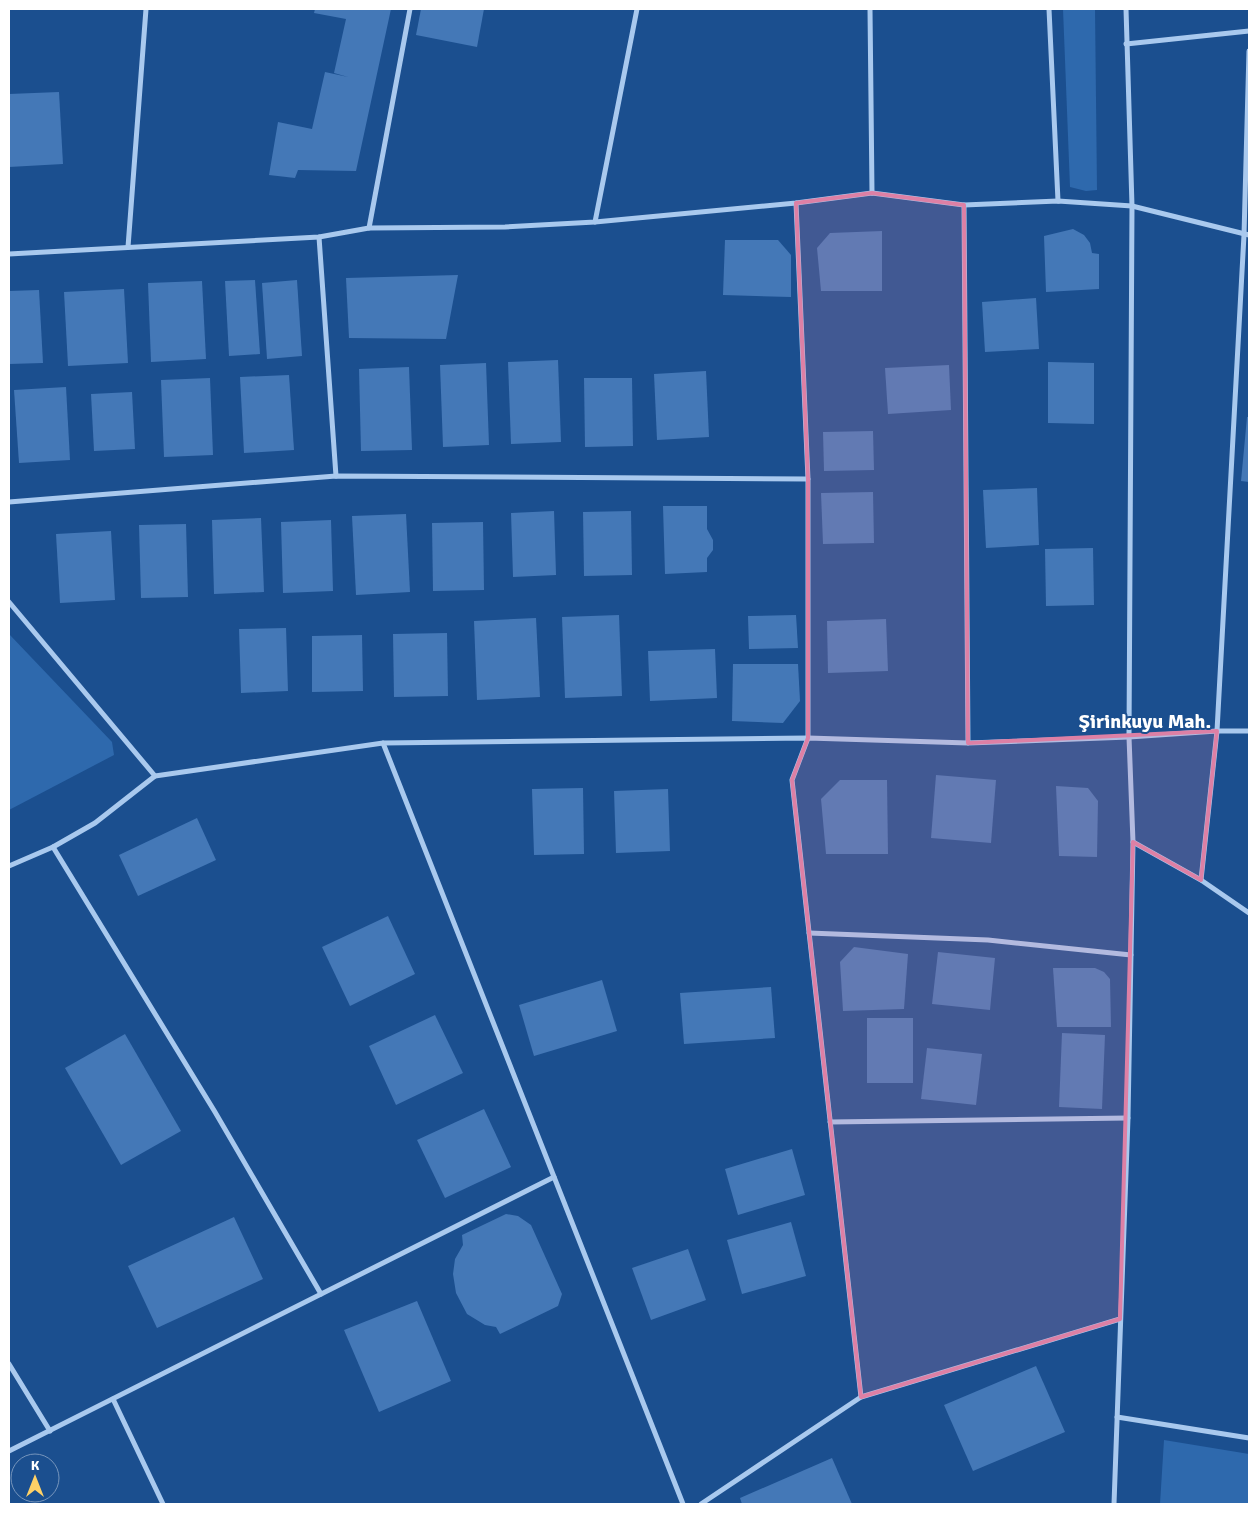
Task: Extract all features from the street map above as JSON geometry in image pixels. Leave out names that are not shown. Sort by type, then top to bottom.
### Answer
[{"type":"street","points":[[128,247],[146,9]]},
{"type":"street","points":[[369,228],[410,9]]},
{"type":"street","points":[[595,222],[636,9]]},
{"type":"street","points":[[870,9],[872,193]]},
{"type":"street","points":[[1049,9],[1058,201]]},
{"type":"street","points":[[1114,1504],[1128,1118],[1133,842],[1129,737],[1132,206],[1126,9]]},
{"type":"street","points":[[1126,44],[1249,31]]},
{"type":"street","points":[[1201,880],[1216,731],[1247,235],[1249,51]]},
{"type":"street","points":[[9,254],[319,237],[369,228],[505,227],[595,222],[796,203],[872,193],[964,205],[1058,201],[1132,206],[1247,235]]},
{"type":"street","points":[[796,203],[808,479],[808,738],[792,780],[861,1397]]},
{"type":"street","points":[[964,205],[968,743]]},
{"type":"street","points":[[319,237],[336,476]]},
{"type":"street","points":[[9,502],[336,476],[808,479]]},
{"type":"street","points":[[9,602],[155,776]]},
{"type":"street","points":[[9,866],[53,847],[95,823],[155,776],[383,743],[808,738],[968,743],[1249,731]]},
{"type":"street","points":[[383,743],[683,1504]]},
{"type":"street","points":[[1133,842],[1201,880],[1249,913]]},
{"type":"street","points":[[53,847],[215,1112],[321,1294]]},
{"type":"street","points":[[809,933],[988,940],[1131,955]]},
{"type":"street","points":[[830,1122],[1128,1118]]},
{"type":"street","points":[[9,1452],[554,1177]]},
{"type":"street","points":[[701,1504],[861,1397],[1120,1319]]},
{"type":"street","points":[[9,1364],[50,1431]]},
{"type":"street","points":[[113,1399],[163,1504]]},
{"type":"street","points":[[1117,1417],[1249,1438]]},
{"type":"highlighted area","points":[[872,193],[964,205],[968,743],[1217,731],[1201,880],[1133,842],[1120,1319],[861,1397],[792,780],[808,738],[808,479],[796,203]]},
{"type":"shaded area","points":[[1063,9],[1095,9],[1097,190],[1086,191],[1070,187]]},
{"type":"shaded area","points":[[9,634],[112,742],[114,755],[9,810]]},
{"type":"shaded area","points":[[1164,1440],[1249,1454],[1249,1504],[1160,1504]]},
{"type":"building","points":[[315,9],[391,9],[356,171],[298,170],[295,178],[269,175],[278,122],[312,129],[325,72],[348,77],[334,73],[346,19],[314,13]]},
{"type":"building","points":[[421,9],[484,9],[477,47],[416,35]]},
{"type":"building","points":[[59,92],[63,164],[9,167],[9,94]]},
{"type":"building","points":[[1073,229],[1084,235],[1090,243],[1092,253],[1099,254],[1099,289],[1046,292],[1044,236]]},
{"type":"building","points":[[882,231],[882,291],[821,291],[817,248],[830,233]]},
{"type":"building","points":[[725,240],[778,240],[791,255],[791,297],[723,295]]},
{"type":"building","points":[[458,275],[446,339],[349,338],[346,278]]},
{"type":"building","points":[[255,280],[260,354],[229,356],[225,281]]},
{"type":"building","points":[[297,280],[302,356],[267,359],[262,283]]},
{"type":"building","points":[[202,281],[206,359],[151,362],[148,283]]},
{"type":"building","points":[[124,289],[128,363],[68,366],[64,292]]},
{"type":"building","points":[[39,290],[43,363],[9,364],[9,291]]},
{"type":"building","points":[[1036,298],[1039,349],[985,352],[982,302]]},
{"type":"building","points":[[558,360],[561,442],[511,444],[508,362]]},
{"type":"building","points":[[1048,362],[1094,363],[1094,424],[1048,423]]},
{"type":"building","points":[[486,363],[489,445],[443,447],[440,365]]},
{"type":"building","points":[[949,365],[951,410],[888,414],[885,368]]},
{"type":"building","points":[[409,367],[412,450],[361,451],[359,369]]},
{"type":"building","points":[[706,371],[709,437],[657,440],[654,374]]},
{"type":"building","points":[[289,375],[294,450],[244,453],[240,377]]},
{"type":"building","points":[[210,378],[213,455],[164,457],[161,380]]},
{"type":"building","points":[[584,378],[632,378],[633,446],[585,447]]},
{"type":"building","points":[[66,387],[70,460],[19,463],[14,390]]},
{"type":"building","points":[[132,392],[135,449],[94,451],[91,394]]},
{"type":"building","points":[[1247,417],[1249,417],[1249,482],[1241,481]]},
{"type":"building","points":[[873,431],[874,470],[824,471],[823,432]]},
{"type":"building","points":[[1037,488],[1039,545],[986,548],[983,490]]},
{"type":"building","points":[[873,492],[874,543],[823,544],[821,493]]},
{"type":"building","points":[[663,506],[707,506],[707,529],[713,540],[713,550],[707,558],[707,572],[665,574]]},
{"type":"building","points":[[554,511],[556,575],[513,577],[511,513]]},
{"type":"building","points":[[631,511],[632,575],[584,576],[583,512]]},
{"type":"building","points":[[406,514],[410,592],[356,595],[352,516]]},
{"type":"building","points":[[261,518],[264,592],[214,594],[212,520]]},
{"type":"building","points":[[331,520],[333,591],[283,593],[281,522]]},
{"type":"building","points":[[483,522],[484,590],[433,591],[432,523]]},
{"type":"building","points":[[186,524],[188,597],[141,598],[139,525]]},
{"type":"building","points":[[111,531],[115,600],[60,603],[56,534]]},
{"type":"building","points":[[1093,548],[1094,605],[1046,606],[1045,549]]},
{"type":"building","points":[[619,615],[622,696],[565,698],[562,617]]},
{"type":"building","points":[[796,615],[798,648],[749,649],[748,616]]},
{"type":"building","points":[[536,618],[540,697],[477,700],[474,621]]},
{"type":"building","points":[[886,619],[888,671],[828,673],[827,621]]},
{"type":"building","points":[[286,628],[288,691],[241,693],[239,629]]},
{"type":"building","points":[[447,633],[448,696],[394,697],[393,634]]},
{"type":"building","points":[[362,635],[363,691],[312,692],[312,636]]},
{"type":"building","points":[[715,649],[717,698],[650,701],[648,651]]},
{"type":"building","points":[[733,664],[798,664],[800,701],[783,723],[732,721]]},
{"type":"building","points":[[936,775],[996,780],[991,843],[931,838]]},
{"type":"building","points":[[840,780],[887,780],[888,854],[826,854],[821,799]]},
{"type":"building","points":[[1056,786],[1088,788],[1098,801],[1097,857],[1059,856]]},
{"type":"building","points":[[583,788],[584,854],[534,855],[532,789]]},
{"type":"building","points":[[668,789],[670,851],[616,853],[614,791]]},
{"type":"building","points":[[197,818],[216,860],[138,896],[119,855]]},
{"type":"building","points":[[388,916],[415,974],[350,1006],[322,947]]},
{"type":"building","points":[[854,947],[908,954],[904,1009],[843,1011],[840,962]]},
{"type":"building","points":[[938,952],[995,958],[990,1010],[932,1004]]},
{"type":"building","points":[[1053,968],[1095,968],[1104,972],[1110,979],[1111,1027],[1057,1027]]},
{"type":"building","points":[[602,980],[617,1031],[534,1056],[519,1005]]},
{"type":"building","points":[[771,987],[775,1038],[684,1044],[680,993]]},
{"type":"building","points":[[435,1015],[463,1073],[396,1105],[369,1046]]},
{"type":"building","points":[[867,1018],[913,1018],[913,1083],[867,1083]]},
{"type":"building","points":[[1062,1033],[1105,1035],[1102,1109],[1059,1107]]},
{"type":"building","points":[[125,1034],[181,1131],[121,1165],[65,1068]]},
{"type":"building","points":[[927,1048],[982,1054],[976,1105],[921,1099]]},
{"type":"building","points":[[484,1109],[511,1167],[445,1198],[417,1140]]},
{"type":"building","points":[[792,1149],[805,1195],[738,1215],[725,1169]]},
{"type":"building","points":[[506,1214],[518,1216],[531,1225],[562,1294],[558,1306],[500,1334],[496,1327],[485,1325],[467,1314],[456,1293],[453,1274],[455,1259],[463,1245],[462,1235]]},
{"type":"building","points":[[234,1217],[263,1279],[157,1328],[128,1266]]},
{"type":"building","points":[[791,1222],[806,1276],[742,1294],[727,1240]]},
{"type":"building","points":[[688,1249],[706,1300],[651,1320],[632,1268]]},
{"type":"building","points":[[417,1301],[451,1381],[379,1412],[344,1330]]},
{"type":"building","points":[[1036,1366],[1065,1432],[973,1471],[944,1405]]},
{"type":"building","points":[[832,1458],[852,1504],[742,1504],[740,1498]]},
{"type":"district","name":"Şirinkuyu Mah.","points":[[1145,721]]}]
